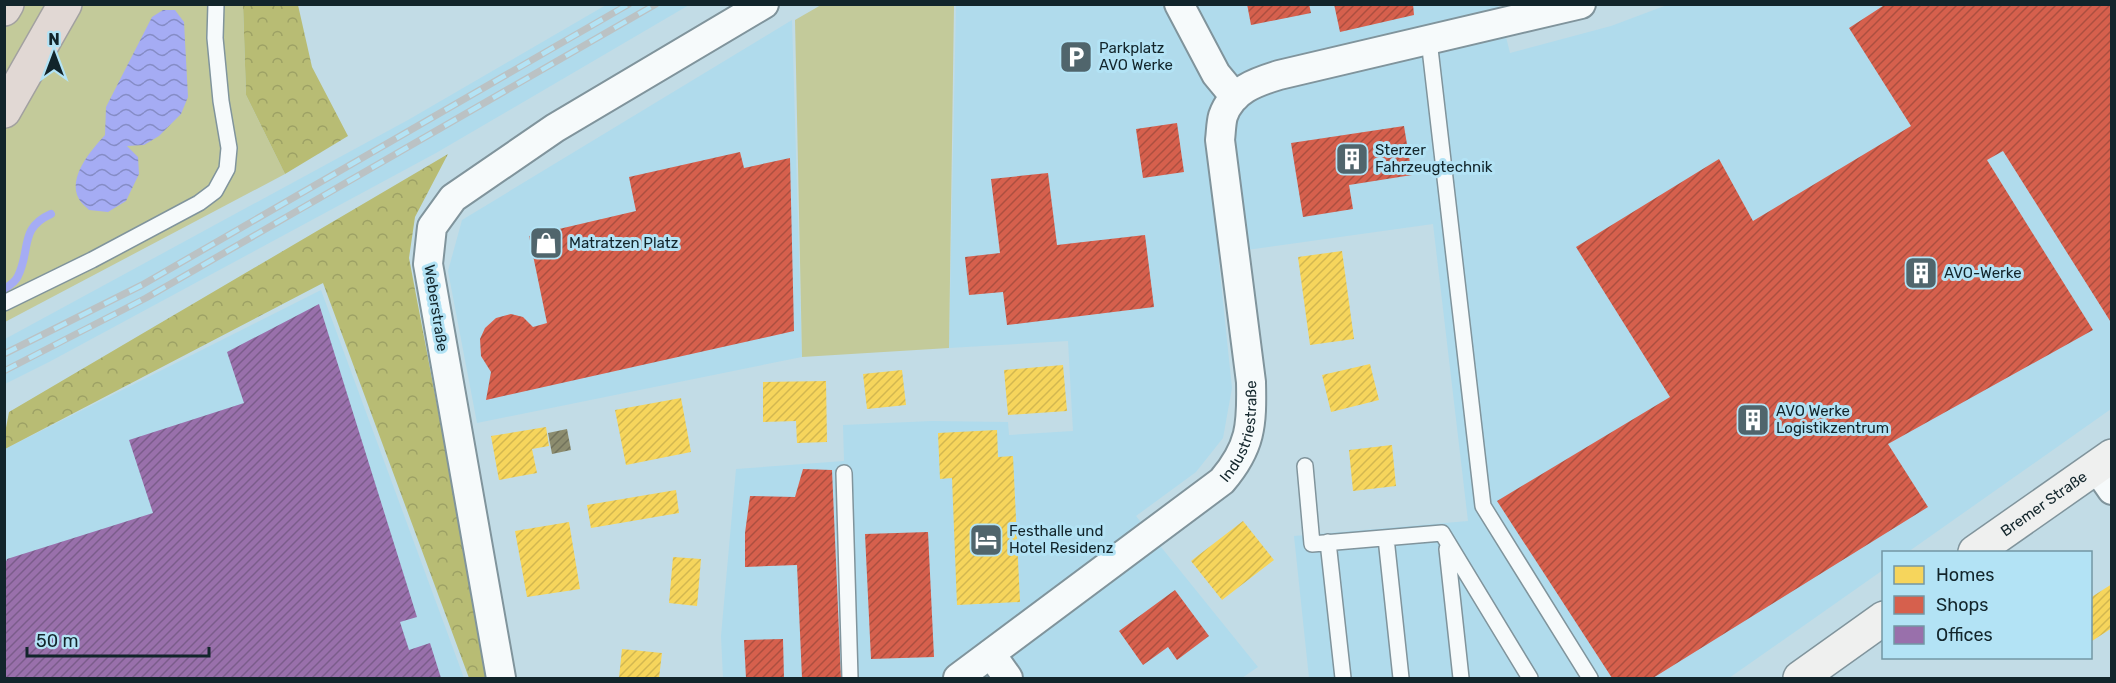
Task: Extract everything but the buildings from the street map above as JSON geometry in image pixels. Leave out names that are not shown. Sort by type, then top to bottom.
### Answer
[{"type":"highway","points":[[4,9],[7,4]]},
{"type":"highway","points":[[4,111],[65,4]]},
{"type":"street","name":"Weberstraße","points":[[501,678],[428,264],[432,227],[453,198],[555,128],[764,4]]},
{"type":"street","points":[[1179,4],[1187,40],[1235,97],[1251,84],[1279,75],[1581,4]]},
{"type":"street","name":"Industriestraße","points":[[958,678],[1222,481],[1237,463],[1246,442],[1252,416],[1251,382],[1220,140],[1223,116],[1235,97]]},
{"type":"street","name":"Bremer Straße","points":[[1977,551],[2106,471]]},
{"type":"street","points":[[1800,678],[1882,619]]},
{"type":"street","points":[[991,654],[1008,678]]},
{"type":"lane","points":[[4,303],[89,255],[199,203],[215,191],[227,169],[229,148],[219,129],[215,38],[216,4]]},
{"type":"lane","points":[[1430,40],[1483,506],[1590,678]]},
{"type":"lane","points":[[1305,466],[1312,544],[1442,533],[1530,678]]},
{"type":"lane","points":[[844,473],[850,678]]},
{"type":"lane","points":[[1386,538],[1401,678]]},
{"type":"lane","points":[[1328,542],[1343,678]]},
{"type":"lane","points":[[1446,543],[1461,678]]},
{"type":"shaded area","points":[[606,5],[689,5],[436,153],[5,384],[5,339],[408,120]]},
{"type":"shaded area","points":[[956,5],[1498,5],[1510,53],[1611,26],[1667,5],[2111,5],[2111,409],[1909,551],[1882,551],[1882,571],[1729,678],[1309,678],[1294,536],[1468,521],[1433,224],[1218,254],[1232,388],[1223,438],[1196,472],[1136,516],[1258,667],[1242,678],[723,678],[721,636],[736,469],[844,461],[843,425],[932,421],[1008,422],[1009,435],[1073,431],[1068,341],[949,348]]},
{"type":"shaded area","points":[[792,20],[802,357],[477,423],[448,271],[462,220]]},
{"type":"shaded area","points":[[321,290],[464,678],[5,678],[5,449]]},
{"type":"green space","points":[[5,5],[243,5],[246,95],[285,174],[5,322]]},
{"type":"green space","points":[[243,5],[298,5],[312,67],[348,136],[285,174],[246,95]]},
{"type":"green space","points":[[821,5],[954,5],[949,348],[802,357],[795,20]]},
{"type":"green space","points":[[448,154],[415,217],[409,258],[489,678],[469,678],[323,283],[5,449],[9,412]]},
{"type":"water","points":[[163,10],[175,10],[184,22],[188,97],[181,114],[159,136],[144,145],[127,146],[138,157],[139,174],[126,201],[108,212],[89,210],[76,191],[78,173],[87,156],[105,135],[106,107],[152,17]]},
{"type":"waterway","points":[[4,289],[18,276],[27,240],[34,226],[51,214]]},
{"type":"railway","points":[[4,354],[142,285],[629,4]]},
{"type":"railway","points":[[4,371],[146,298],[656,4]]},
{"type":"place","name":"Parkplatz AVO Werke","points":[[1076,57]]},
{"type":"place","name":"Sterzer Fahrzeugtechnik","points":[[1352,159]]},
{"type":"place","name":"Matratzen Platz","points":[[546,243]]},
{"type":"place","name":"AVO-Werke","points":[[1921,273]]},
{"type":"place","name":"AVO Werke Logistikzentrum","points":[[1753,420]]},
{"type":"place","name":"Festhalle und Hotel Residenz","points":[[986,540]]}]
